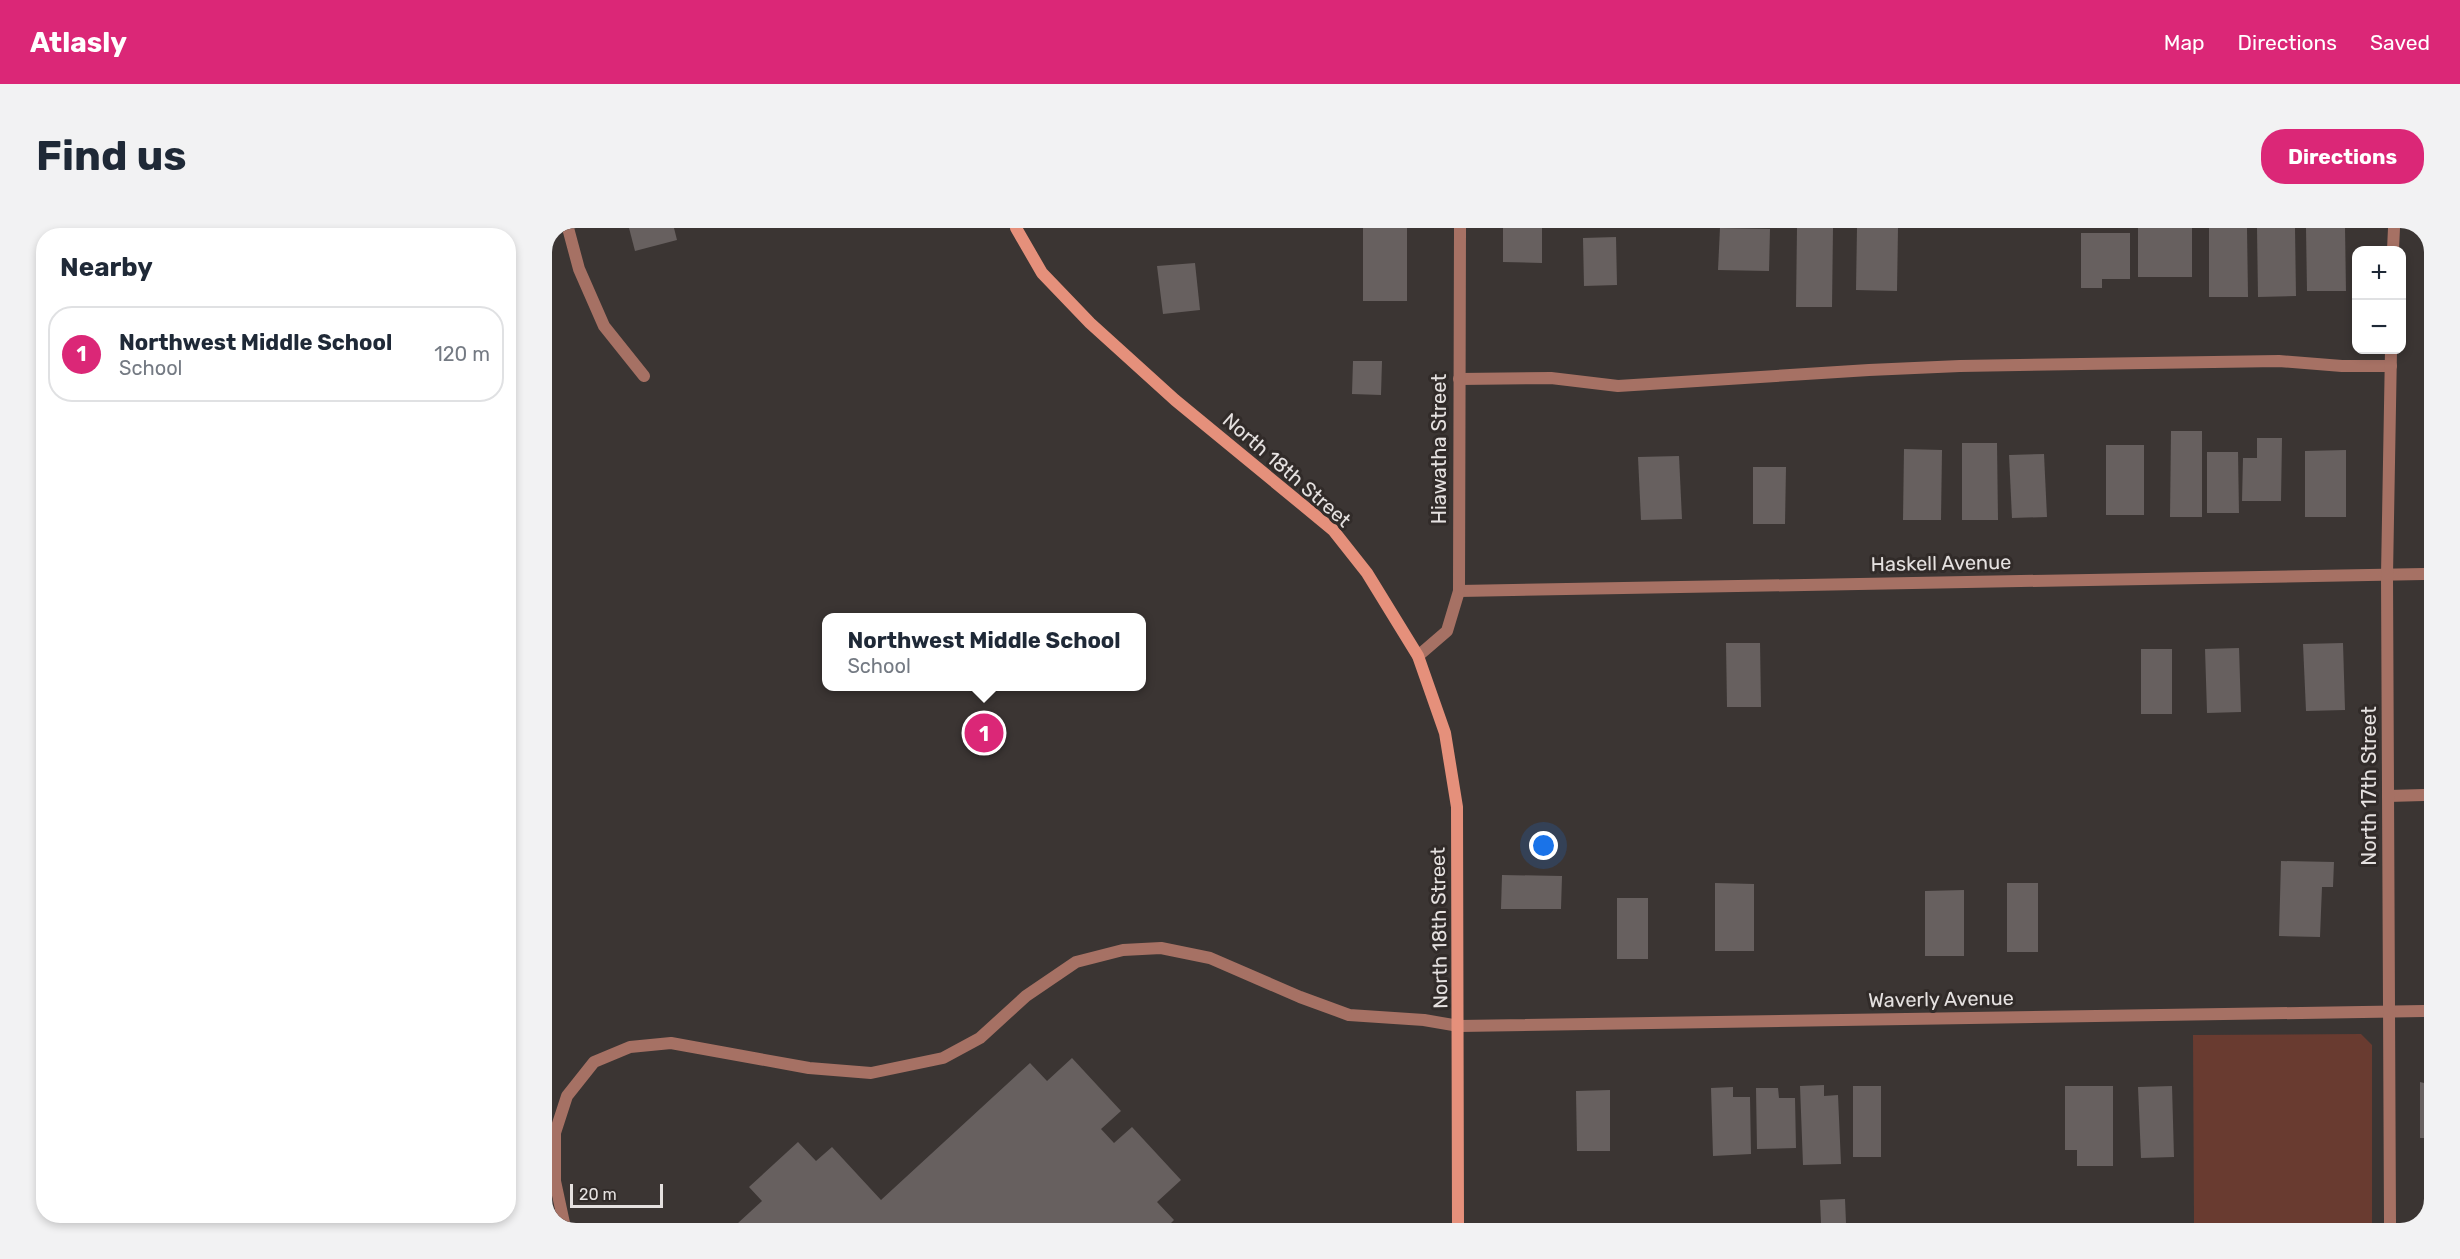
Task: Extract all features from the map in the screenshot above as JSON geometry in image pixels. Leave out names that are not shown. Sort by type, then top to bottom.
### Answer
[{"type":"main road","name":"North 18th Street","points":[[1016,228],[1042,273],[1090,323],[1174,400],[1333,530],[1367,573],[1419,656],[1445,733],[1457,807],[1458,1223]]},
{"type":"street","points":[[568,228],[579,269],[604,326],[644,376]]},
{"type":"street","name":"Hiawatha Street","points":[[1419,656],[1447,631],[1459,591],[1460,228]]},
{"type":"street","points":[[2393,246],[2394,228]]},
{"type":"street","name":"North 17th Street","points":[[2390,1223],[2387,575],[2391,354]]},
{"type":"street","points":[[1459,379],[1551,378],[1618,386],[1960,366],[2268,361],[2342,366],[2391,366]]},
{"type":"street","name":"Haskell Avenue","points":[[1459,591],[2424,574]]},
{"type":"street","points":[[2388,796],[2424,795]]},
{"type":"street","name":"Waverly Avenue","points":[[564,1223],[555,1181],[555,1132],[567,1096],[594,1062],[630,1047],[671,1043],[809,1068],[871,1073],[943,1058],[980,1038],[1026,996],[1076,962],[1123,950],[1161,948],[1210,958],[1299,997],[1349,1015],[1424,1020],[1459,1026],[2424,1011]]},
{"type":"shaded area","points":[[2361,1034],[2372,1045],[2372,1223],[2194,1223],[2193,1035]]},
{"type":"building","points":[[629,228],[674,228],[677,240],[635,251]]},
{"type":"building","points":[[1363,228],[1407,228],[1407,301],[1363,301]]},
{"type":"building","points":[[1503,228],[1542,228],[1542,263],[1503,262]]},
{"type":"building","points":[[1720,228],[1770,229],[1769,271],[1718,270]]},
{"type":"building","points":[[1797,228],[1833,228],[1832,307],[1796,307]]},
{"type":"building","points":[[1857,228],[1898,228],[1897,291],[1856,290]]},
{"type":"building","points":[[2138,228],[2192,228],[2192,277],[2138,277]]},
{"type":"building","points":[[2209,228],[2247,228],[2248,297],[2209,297]]},
{"type":"building","points":[[2257,228],[2295,228],[2296,296],[2258,297]]},
{"type":"building","points":[[2306,228],[2345,228],[2346,291],[2307,291]]},
{"type":"building","points":[[2081,233],[2130,233],[2130,279],[2102,279],[2102,288],[2081,288]]},
{"type":"building","points":[[1616,237],[1617,285],[1584,286],[1583,238]]},
{"type":"building","points":[[1195,263],[1200,310],[1163,314],[1157,266]]},
{"type":"building","points":[[1353,361],[1382,361],[1381,395],[1352,394]]},
{"type":"building","points":[[2171,431],[2202,431],[2202,517],[2170,517]]},
{"type":"building","points":[[2257,438],[2282,438],[2281,501],[2242,501],[2243,458],[2257,458]]},
{"type":"building","points":[[1962,443],[1997,443],[1998,520],[1962,520]]},
{"type":"building","points":[[2106,445],[2144,445],[2144,515],[2106,515]]},
{"type":"building","points":[[1904,449],[1942,450],[1941,520],[1903,520]]},
{"type":"building","points":[[2346,450],[2346,517],[2305,517],[2305,451]]},
{"type":"building","points":[[2207,452],[2238,452],[2239,513],[2207,513]]},
{"type":"building","points":[[2044,454],[2047,517],[2012,518],[2009,455]]},
{"type":"building","points":[[1679,456],[1682,519],[1641,520],[1638,457]]},
{"type":"building","points":[[1753,467],[1786,467],[1785,524],[1753,524]]},
{"type":"building","points":[[1726,643],[1760,643],[1761,707],[1727,707]]},
{"type":"building","points":[[2343,643],[2345,710],[2306,711],[2303,644]]},
{"type":"building","points":[[2239,648],[2241,712],[2207,713],[2205,649]]},
{"type":"building","points":[[2141,649],[2172,649],[2172,714],[2141,714]]},
{"type":"building","points":[[2281,861],[2334,862],[2333,887],[2322,887],[2320,937],[2279,936]]},
{"type":"building","points":[[1502,875],[1562,876],[1561,909],[1501,909]]},
{"type":"building","points":[[1715,883],[1754,884],[1754,951],[1715,951]]},
{"type":"building","points":[[2007,883],[2038,883],[2038,952],[2007,952]]},
{"type":"building","points":[[1964,890],[1964,956],[1925,956],[1925,891]]},
{"type":"building","points":[[1617,898],[1648,898],[1648,959],[1617,959]]},
{"type":"building","points":[[1072,1058],[1121,1111],[1101,1129],[1114,1143],[1132,1127],[1181,1180],[1157,1202],[1174,1220],[1171,1223],[738,1223],[762,1201],[749,1187],[798,1142],[816,1161],[832,1147],[881,1200],[1030,1063],[1047,1081]]},
{"type":"building","points":[[2420,1082],[2424,1083],[2424,1138],[2420,1138]]},
{"type":"building","points":[[1824,1085],[1824,1096],[1838,1095],[1841,1164],[1803,1165],[1800,1086]]},
{"type":"building","points":[[1853,1086],[1881,1086],[1881,1157],[1853,1157]]},
{"type":"building","points":[[2065,1086],[2113,1086],[2113,1166],[2077,1166],[2077,1150],[2065,1150]]},
{"type":"building","points":[[2172,1086],[2174,1157],[2141,1158],[2138,1087]]},
{"type":"building","points":[[1733,1087],[1733,1097],[1750,1097],[1751,1154],[1713,1156],[1711,1088]]},
{"type":"building","points":[[1756,1088],[1778,1088],[1779,1098],[1795,1098],[1796,1148],[1757,1149]]},
{"type":"building","points":[[1610,1090],[1610,1151],[1577,1151],[1576,1091]]},
{"type":"building","points":[[1845,1199],[1846,1223],[1821,1223],[1820,1200]]},
{"type":"place","name":"Northwest Middle School","points":[[984,733]]}]
